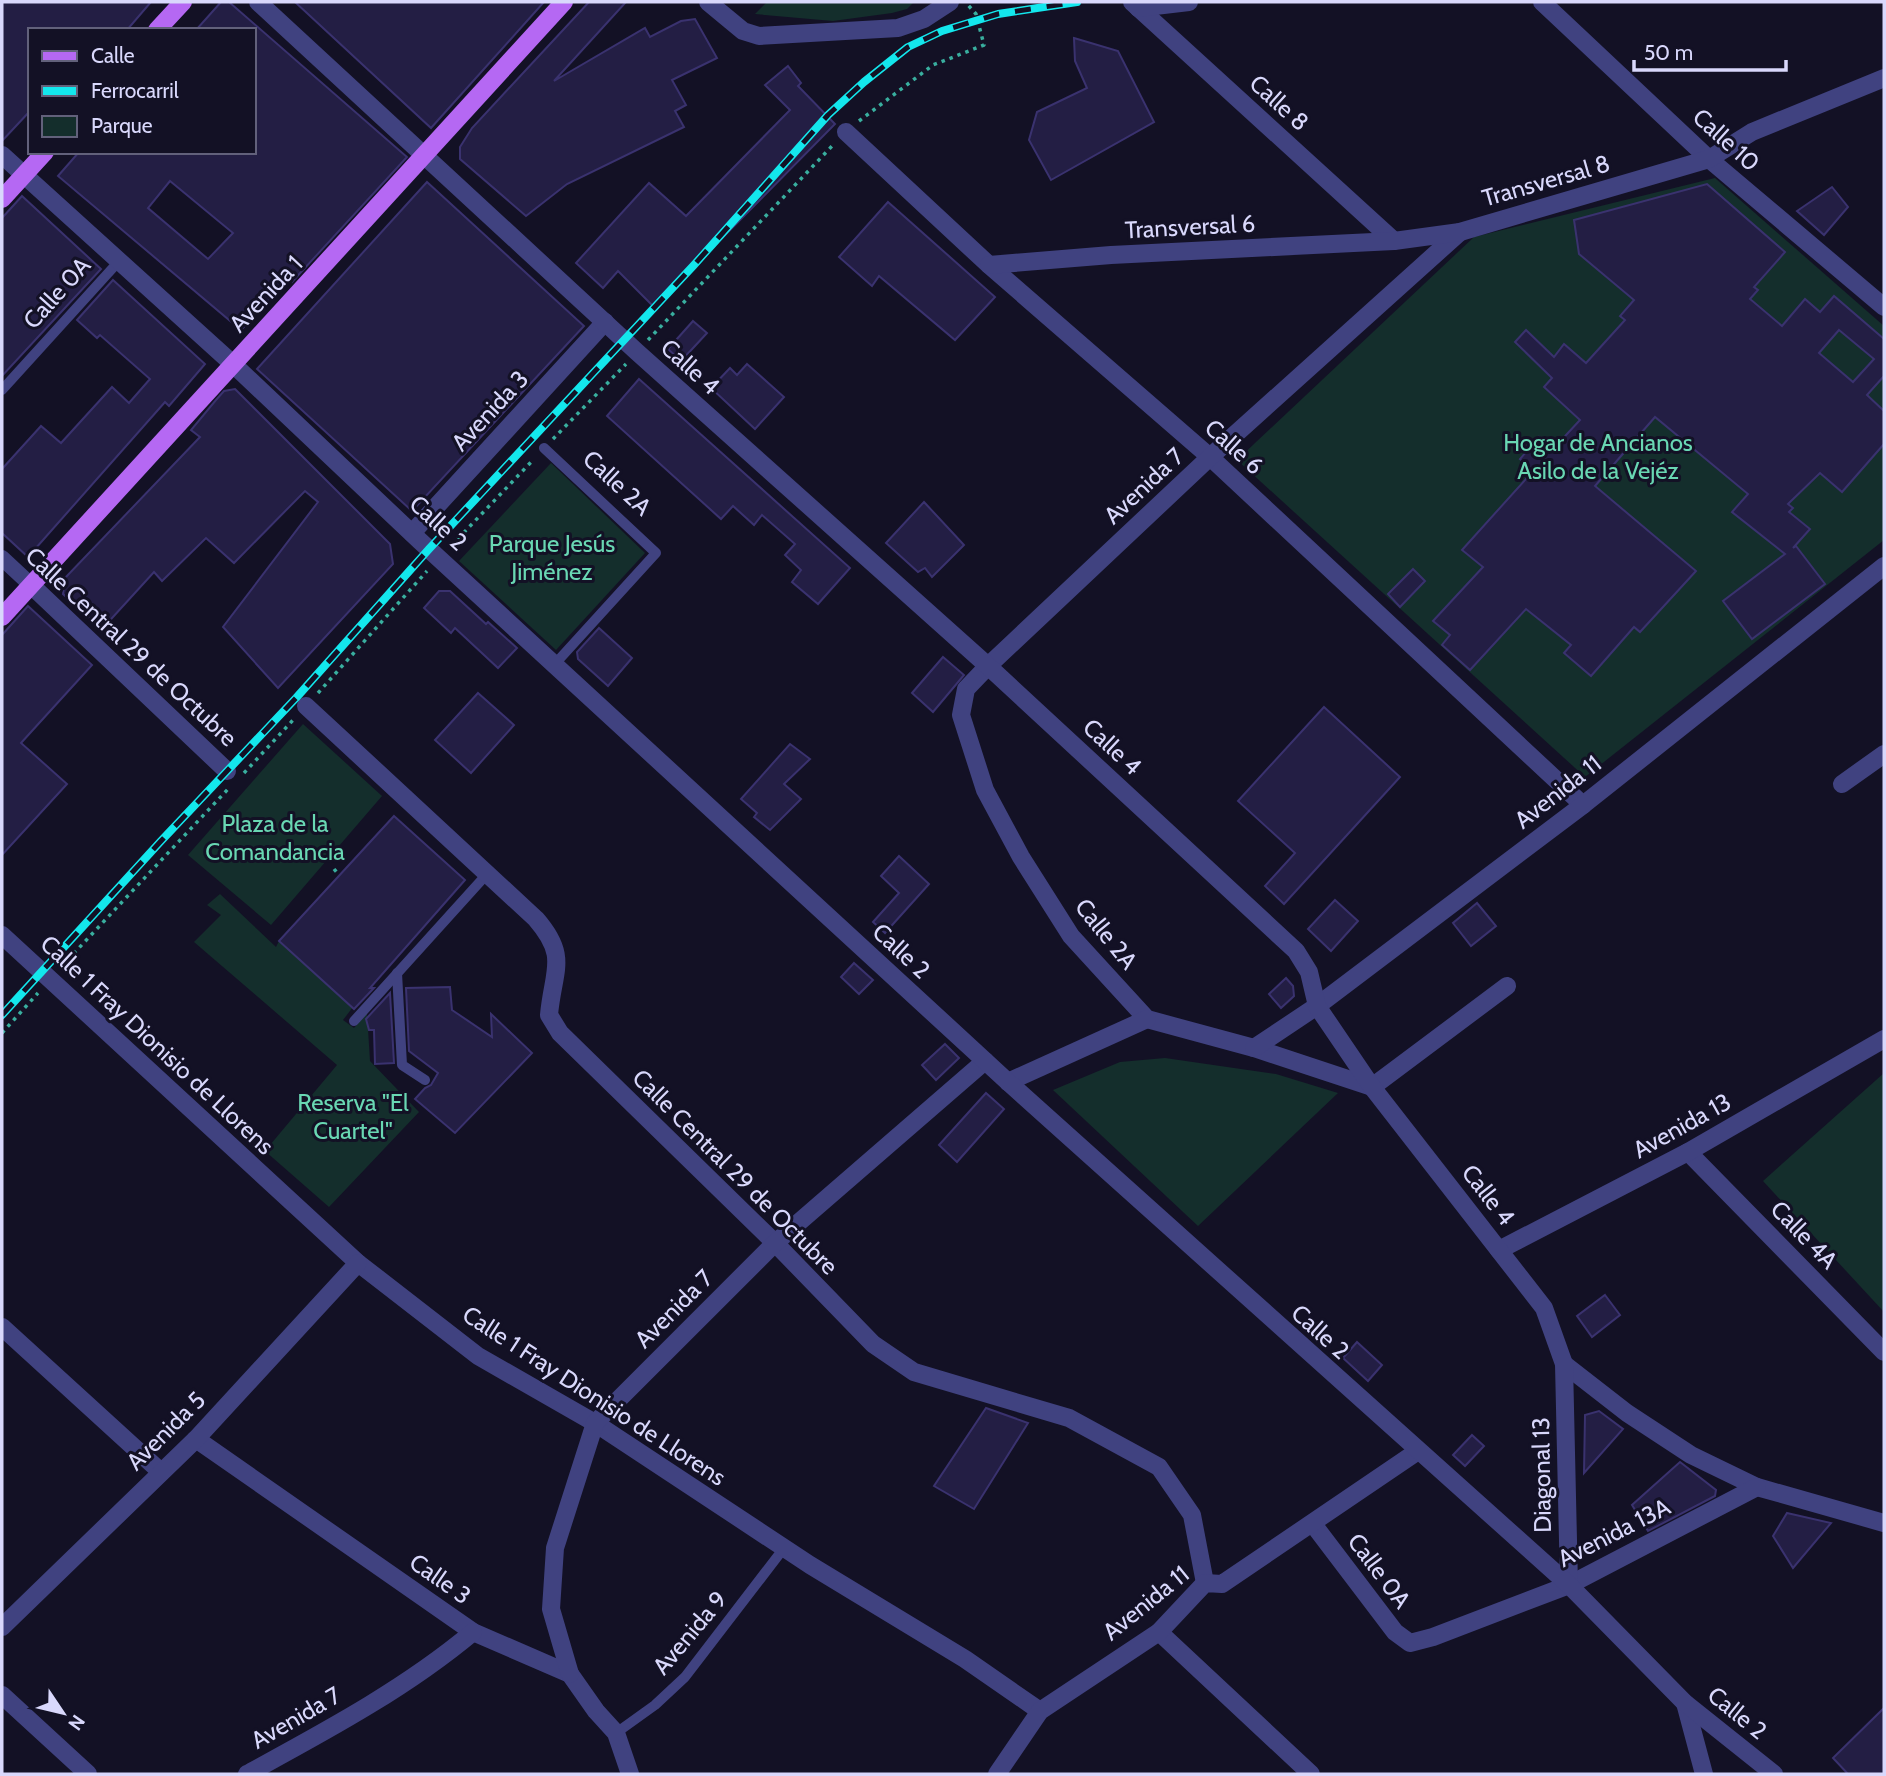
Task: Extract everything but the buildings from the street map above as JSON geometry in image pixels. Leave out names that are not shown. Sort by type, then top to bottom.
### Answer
[{"type":"main road","points":[[159,28],[183,2]]},
{"type":"main road","name":"Avenida 1","points":[[2,617],[564,2]]},
{"type":"main road","points":[[2,199],[43,154]]},
{"type":"street","name":"Calle 4","points":[[258,2],[637,352],[988,666],[1296,951],[1309,972],[1317,1006],[1373,1087],[1544,1308],[1564,1364]]},
{"type":"street","points":[[708,2],[743,31],[759,36],[898,28],[923,19],[950,2]]},
{"type":"street","points":[[1135,5],[1189,2]]},
{"type":"street","name":"Calle 10","points":[[1542,2],[1709,159],[1884,307]]},
{"type":"street","name":"Calle 8","points":[[1135,5],[1394,241]]},
{"type":"street","name":"Transversal 8","points":[[1394,241],[1460,232],[1709,159],[1752,132],[1884,78]]},
{"type":"street","name":"Calle 6","points":[[846,132],[989,265],[1210,457],[1583,805]]},
{"type":"street","name":"Calle 2","points":[[2,155],[234,365],[554,665],[1007,1082],[1543,1562],[1685,1703],[1774,1774]]},
{"type":"street","name":"Avenida 7","points":[[988,666],[1210,457],[1460,232]]},
{"type":"street","name":"Transversal 6","points":[[989,265],[1111,255],[1394,241]]},
{"type":"street","name":"Avenida 3","points":[[412,533],[605,322]]},
{"type":"street","name":"Calle Central 29 de Octubre","points":[[2,558],[227,771]]},
{"type":"street","name":"Avenida 11","points":[[1254,1048],[1317,1006],[1583,805],[1884,566]]},
{"type":"street","name":"Calle 2A","points":[[988,666],[966,689],[961,715],[985,790],[1021,857],[1072,936],[1147,1019]]},
{"type":"street","name":"Calle Central 29 de Octubre","points":[[306,706],[536,919],[550,936],[557,954],[549,1015],[560,1032],[775,1243],[873,1344],[914,1372],[1069,1418],[1159,1467],[1192,1515],[1205,1583]]},
{"type":"street","points":[[1842,784],[1884,754]]},
{"type":"street","name":"Calle 1 Fray Dionisio de Llorens","points":[[2,935],[358,1263],[478,1356],[595,1423],[784,1548],[965,1659],[1040,1711]]},
{"type":"street","points":[[1007,1082],[1147,1019],[1254,1048],[1373,1087],[1507,986]]},
{"type":"street","name":"Avenida 13","points":[[1499,1250],[1688,1152],[1884,1039]]},
{"type":"street","name":"Avenida 7","points":[[570,1674],[551,1609],[555,1548],[595,1423],[775,1243],[985,1061]]},
{"type":"street","name":"Calle 4A","points":[[1688,1152],[1884,1352]]},
{"type":"street","name":"Avenida 5","points":[[2,1627],[196,1439],[358,1263]]},
{"type":"street","points":[[2,1328],[161,1472]]},
{"type":"street","points":[[1564,1364],[1627,1413],[1690,1455],[1757,1487],[1884,1523]]},
{"type":"street","name":"Diagonal 13","points":[[1564,1364],[1569,1586]]},
{"type":"street","name":"Calle 3","points":[[196,1439],[473,1632],[570,1674]]},
{"type":"street","name":"Avenida 11","points":[[997,1774],[1040,1711],[1159,1632],[1205,1583],[1222,1584],[1418,1451]]},
{"type":"street","name":"Avenida 13A","points":[[1410,1643],[1433,1637],[1569,1586],[1757,1487]]},
{"type":"street","name":"Calle 0A","points":[[1313,1524],[1390,1625],[1410,1643]]},
{"type":"street","points":[[1543,1562],[1554,1565],[1569,1555]]},
{"type":"street","name":"Avenida 7","points":[[247,1774],[316,1736],[444,1656],[473,1632]]},
{"type":"street","points":[[1159,1632],[1311,1774]]},
{"type":"street","points":[[570,1674],[596,1711],[616,1732],[630,1774]]},
{"type":"street","points":[[2,1695],[88,1774]]},
{"type":"street","points":[[1685,1703],[1704,1774]]},
{"type":"lane","name":"Calle 0A","points":[[2,390],[120,260]]},
{"type":"lane","name":"Calle 2A","points":[[544,448],[656,553],[554,665]]},
{"type":"lane","points":[[354,1021],[487,874]]},
{"type":"lane","points":[[397,973],[402,1065],[425,1080]]},
{"type":"lane","name":"Avenida 9","points":[[616,1732],[655,1705],[685,1677],[784,1548]]},
{"type":"path","points":[[2,1032],[306,706],[439,558],[846,132],[933,65],[984,45],[976,14],[965,2]]},
{"type":"path","points":[[334,869],[339,875]]},
{"type":"green space","points":[[767,2],[913,3],[907,9],[892,13],[833,21],[755,14]]},
{"type":"green space","name":"Hogar de Ancianos Asilo de la Vejéz","points":[[1715,178],[1884,326],[1884,540],[1585,777],[1237,460],[1474,237]]},
{"type":"green space","name":"Parque Jesús Jiménez","points":[[551,463],[645,553],[556,650],[459,561]]},
{"type":"green space","name":"Plaza de la Comandancia","points":[[303,724],[382,796],[271,925],[188,855]]},
{"type":"green space","name":"Reserva \"El Cuartel\"","points":[[220,894],[276,947],[279,941],[353,1007],[343,1020],[354,1028],[367,1013],[370,1061],[419,1112],[329,1207],[265,1151],[337,1065],[194,942],[221,915],[207,905]]},
{"type":"green space","points":[[1165,1058],[1276,1074],[1338,1093],[1198,1226],[1053,1090],[1120,1062]]},
{"type":"green space","points":[[1884,1073],[1884,1312],[1763,1181]]},
{"type":"railway","points":[[2,1015],[296,698],[429,549],[694,265],[828,115],[908,47],[942,31],[998,14],[1077,2]]}]
